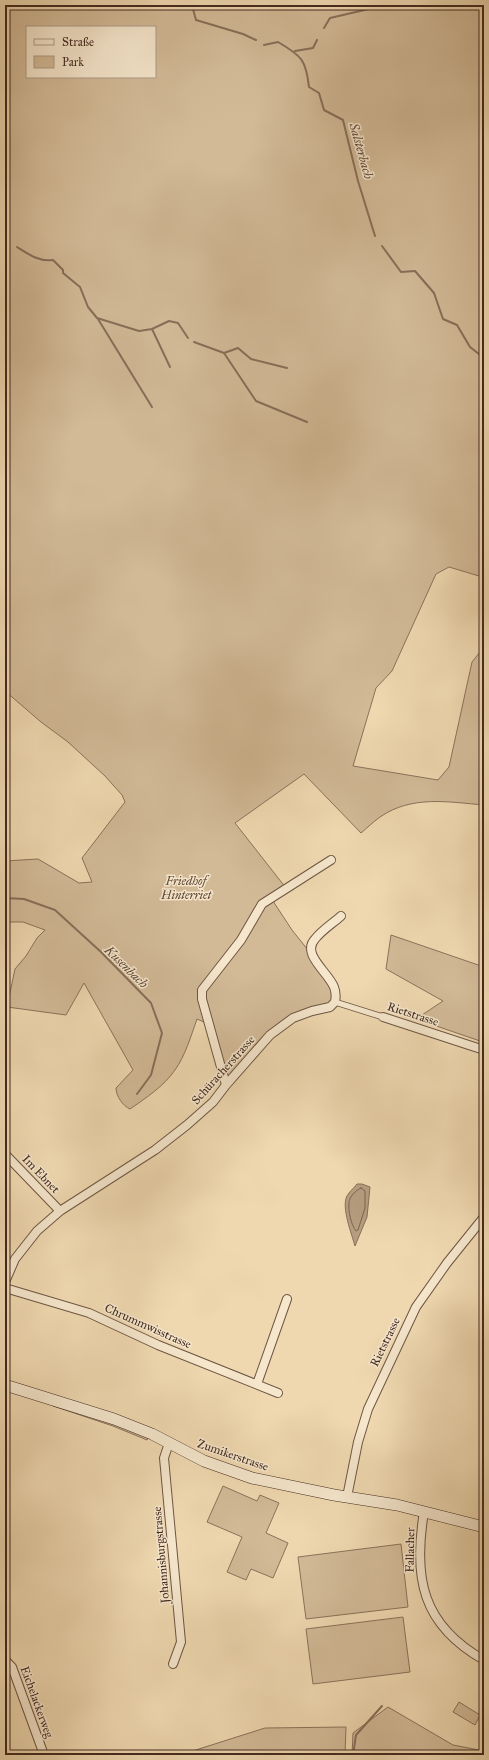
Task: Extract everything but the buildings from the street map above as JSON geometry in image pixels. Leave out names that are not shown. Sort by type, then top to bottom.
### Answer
[{"type":"main road","name":"Zumikerstrasse","points":[[5,1385],[114,1419],[152,1434],[204,1461],[252,1478],[424,1512],[484,1527]]},
{"type":"street","points":[[226,1085],[202,999],[202,990],[242,940],[262,904],[331,860]]},
{"type":"street","points":[[335,1002],[334,987],[324,970],[313,958],[311,946],[314,939],[341,916]]},
{"type":"street","name":"Rietstrasse","points":[[335,1002],[484,1050]]},
{"type":"street","name":"Schüracherstrasse","points":[[5,1282],[15,1259],[38,1231],[60,1211],[155,1150],[213,1102],[270,1035],[292,1018],[330,1007],[335,1002]]},
{"type":"street","name":"Im Ebnet","points":[[5,1154],[60,1211]]},
{"type":"street","name":"Rietstrasse","points":[[346,1497],[358,1442],[366,1416],[383,1375],[412,1314],[446,1263],[484,1217]]},
{"type":"street","name":"Chrummwisstrasse","points":[[5,1288],[89,1313],[158,1345],[278,1393]]},
{"type":"street","points":[[257,1384],[287,1299]]},
{"type":"street","name":"Johannisburgstrasse","points":[[169,1444],[164,1458],[181,1642],[173,1664]]},
{"type":"street","name":"Fallacher","points":[[424,1512],[420,1560],[421,1577],[425,1594],[438,1622],[452,1638],[466,1650],[484,1660]]},
{"type":"street","name":"Eichelackerweg","points":[[5,1660],[12,1667],[44,1755]]},
{"type":"green space","name":"Friedhof Hinterriet","points":[[5,5],[484,5],[484,568],[479,576],[449,567],[436,574],[392,671],[376,688],[353,766],[438,780],[449,767],[472,662],[484,647],[484,805],[430,802],[405,805],[380,817],[361,833],[304,774],[235,823],[286,888],[271,898],[292,930],[324,970],[335,1002],[312,1011],[270,1035],[226,1085],[204,1022],[197,1019],[185,1052],[171,1076],[130,1109],[120,1100],[116,1088],[133,1070],[84,983],[66,1015],[7,1007],[15,969],[26,956],[37,938],[45,930],[23,922],[5,922],[5,861],[38,859],[79,883],[92,882],[82,858],[125,802],[122,795],[105,776],[68,742],[41,722],[5,691]]},
{"type":"green space","points":[[391,935],[484,967],[484,1034],[480,1041],[416,1019],[443,1001],[386,969]]},
{"type":"green space","points":[[53,1406],[89,1414],[148,1438],[147,1440],[113,1426]]},
{"type":"green space","points":[[223,1486],[257,1501],[260,1495],[279,1503],[266,1533],[288,1543],[273,1578],[251,1569],[246,1580],[227,1572],[242,1537],[207,1522]]},
{"type":"green space","points":[[401,1544],[408,1607],[306,1619],[298,1557]]},
{"type":"green space","points":[[403,1617],[410,1672],[313,1684],[306,1629]]},
{"type":"green space","points":[[459,1702],[480,1715],[475,1725],[453,1712]]},
{"type":"green space","points":[[388,1707],[453,1745],[484,1751],[484,1755],[352,1755],[353,1733]]},
{"type":"green space","points":[[346,1727],[345,1755],[180,1755],[265,1728]]},
{"type":"water","points":[[357,1184],[370,1187],[367,1217],[355,1246],[346,1214],[345,1201],[349,1193]]},
{"type":"waterway","name":"Salsterbach","points":[[183,5],[193,9],[196,20],[243,34],[256,40]]},
{"type":"waterway","points":[[324,28],[330,18],[386,5]]},
{"type":"waterway","points":[[295,51],[313,48],[317,40]]},
{"type":"waterway","name":"Salsterbach","points":[[264,45],[278,42],[298,55],[304,65],[309,87],[319,93],[324,110],[343,120],[358,181],[375,236]]},
{"type":"waterway","name":"Salsterbach","points":[[382,246],[401,272],[415,271],[434,293],[443,319],[457,325],[470,347],[484,358]]},
{"type":"waterway","name":"Salsterbach","points":[[17,247],[38,259],[53,260],[63,270],[63,273],[80,287],[88,307],[97,318],[139,331],[152,329],[169,321],[178,323],[188,338]]},
{"type":"waterway","points":[[98,319],[152,407]]},
{"type":"waterway","points":[[152,329],[170,367]]},
{"type":"waterway","points":[[194,342],[224,353],[256,401],[307,422]]},
{"type":"waterway","points":[[224,353],[238,348],[251,359],[287,368]]},
{"type":"waterway","name":"Kusenbach","points":[[5,898],[24,899],[55,910],[101,952],[151,1003],[162,1033],[151,1075],[137,1094]]},
{"type":"waterway","points":[[353,1755],[356,1735],[382,1706]]}]
